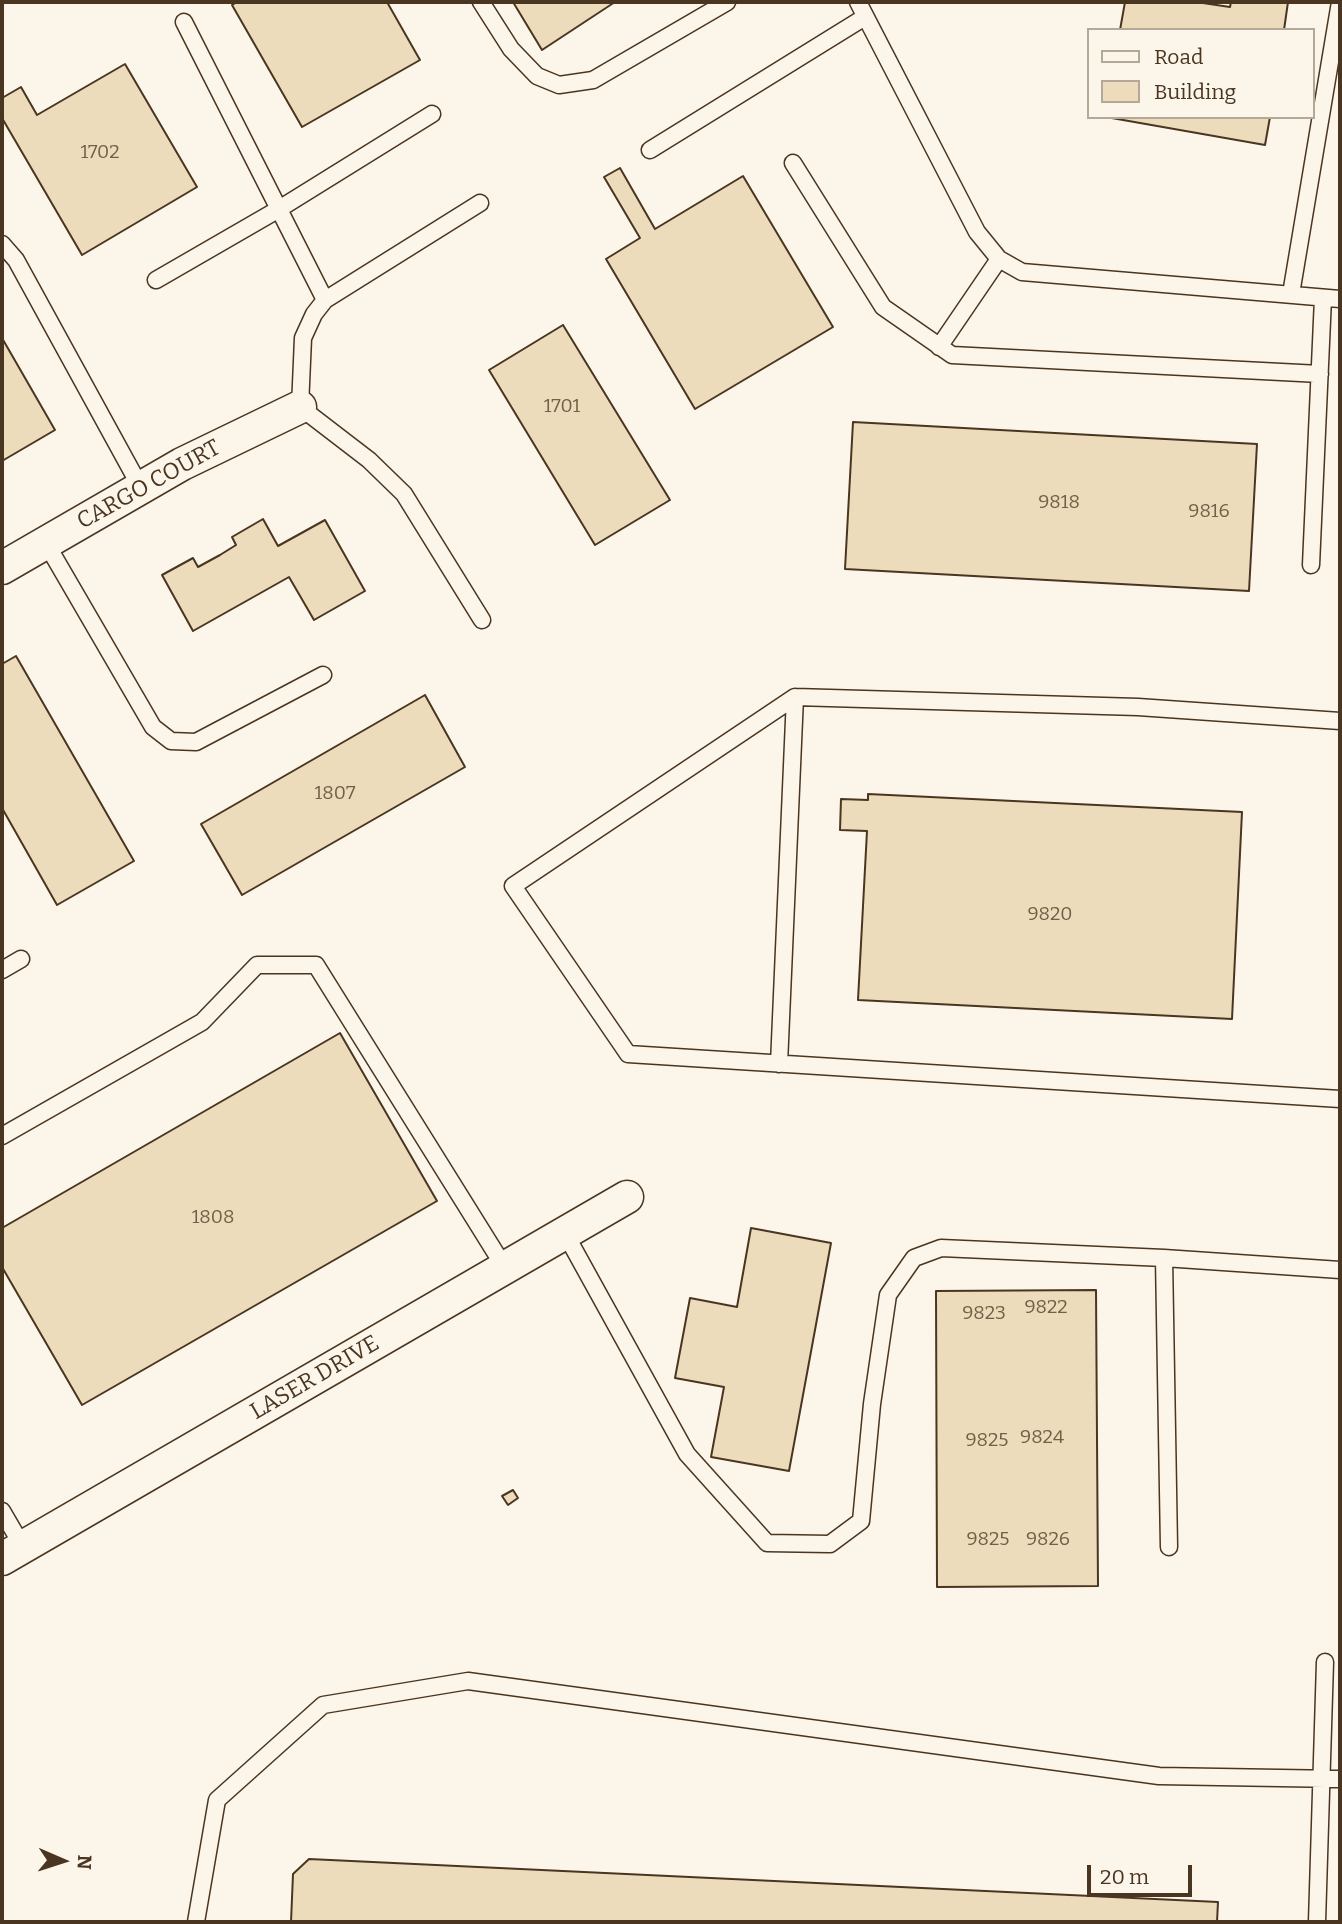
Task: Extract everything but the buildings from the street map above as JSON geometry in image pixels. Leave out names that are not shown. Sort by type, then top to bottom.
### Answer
[{"type":"street","name":"CARGO COURT","points":[[2,568],[182,464],[300,407]]},
{"type":"street","name":"LASER DRIVE","points":[[12,1553],[627,1198]]},
{"type":"lane","points":[[481,2],[511,49],[537,76],[559,85],[593,80],[727,2]]},
{"type":"lane","points":[[858,2],[977,232],[999,259],[1022,272],[1340,299]]},
{"type":"lane","points":[[1291,294],[1339,7]]},
{"type":"lane","points":[[650,150],[865,17]]},
{"type":"lane","points":[[184,22],[324,300]]},
{"type":"lane","points":[[156,280],[279,209],[432,114]]},
{"type":"lane","points":[[793,163],[883,307],[952,355],[1320,374]]},
{"type":"lane","points":[[480,203],[324,300],[303,338],[300,407],[369,460],[404,494],[482,620]]},
{"type":"lane","points":[[2,244],[16,260],[141,488]]},
{"type":"lane","points":[[939,347],[999,259]]},
{"type":"lane","points":[[1311,565],[1323,298]]},
{"type":"lane","points":[[46,543],[153,727],[171,741],[196,742],[323,675]]},
{"type":"lane","points":[[1340,721],[1138,707],[795,697],[513,886],[628,1054],[1340,1099]]},
{"type":"lane","points":[[779,1064],[795,697]]},
{"type":"lane","points":[[2,970],[21,959]]},
{"type":"lane","points":[[2,1136],[202,1022],[257,965],[316,965],[505,1268]]},
{"type":"lane","points":[[565,1233],[687,1454],[767,1543],[830,1544],[861,1521],[872,1404],[888,1295],[914,1258],[941,1248],[1164,1258],[1340,1270]]},
{"type":"lane","points":[[1164,1258],[1169,1548]]},
{"type":"lane","points":[[2,1511],[12,1553]]},
{"type":"lane","points":[[1317,1922],[1325,1662]]},
{"type":"lane","points":[[196,1922],[217,1800],[323,1705],[468,1681],[1159,1776],[1340,1779]]}]
